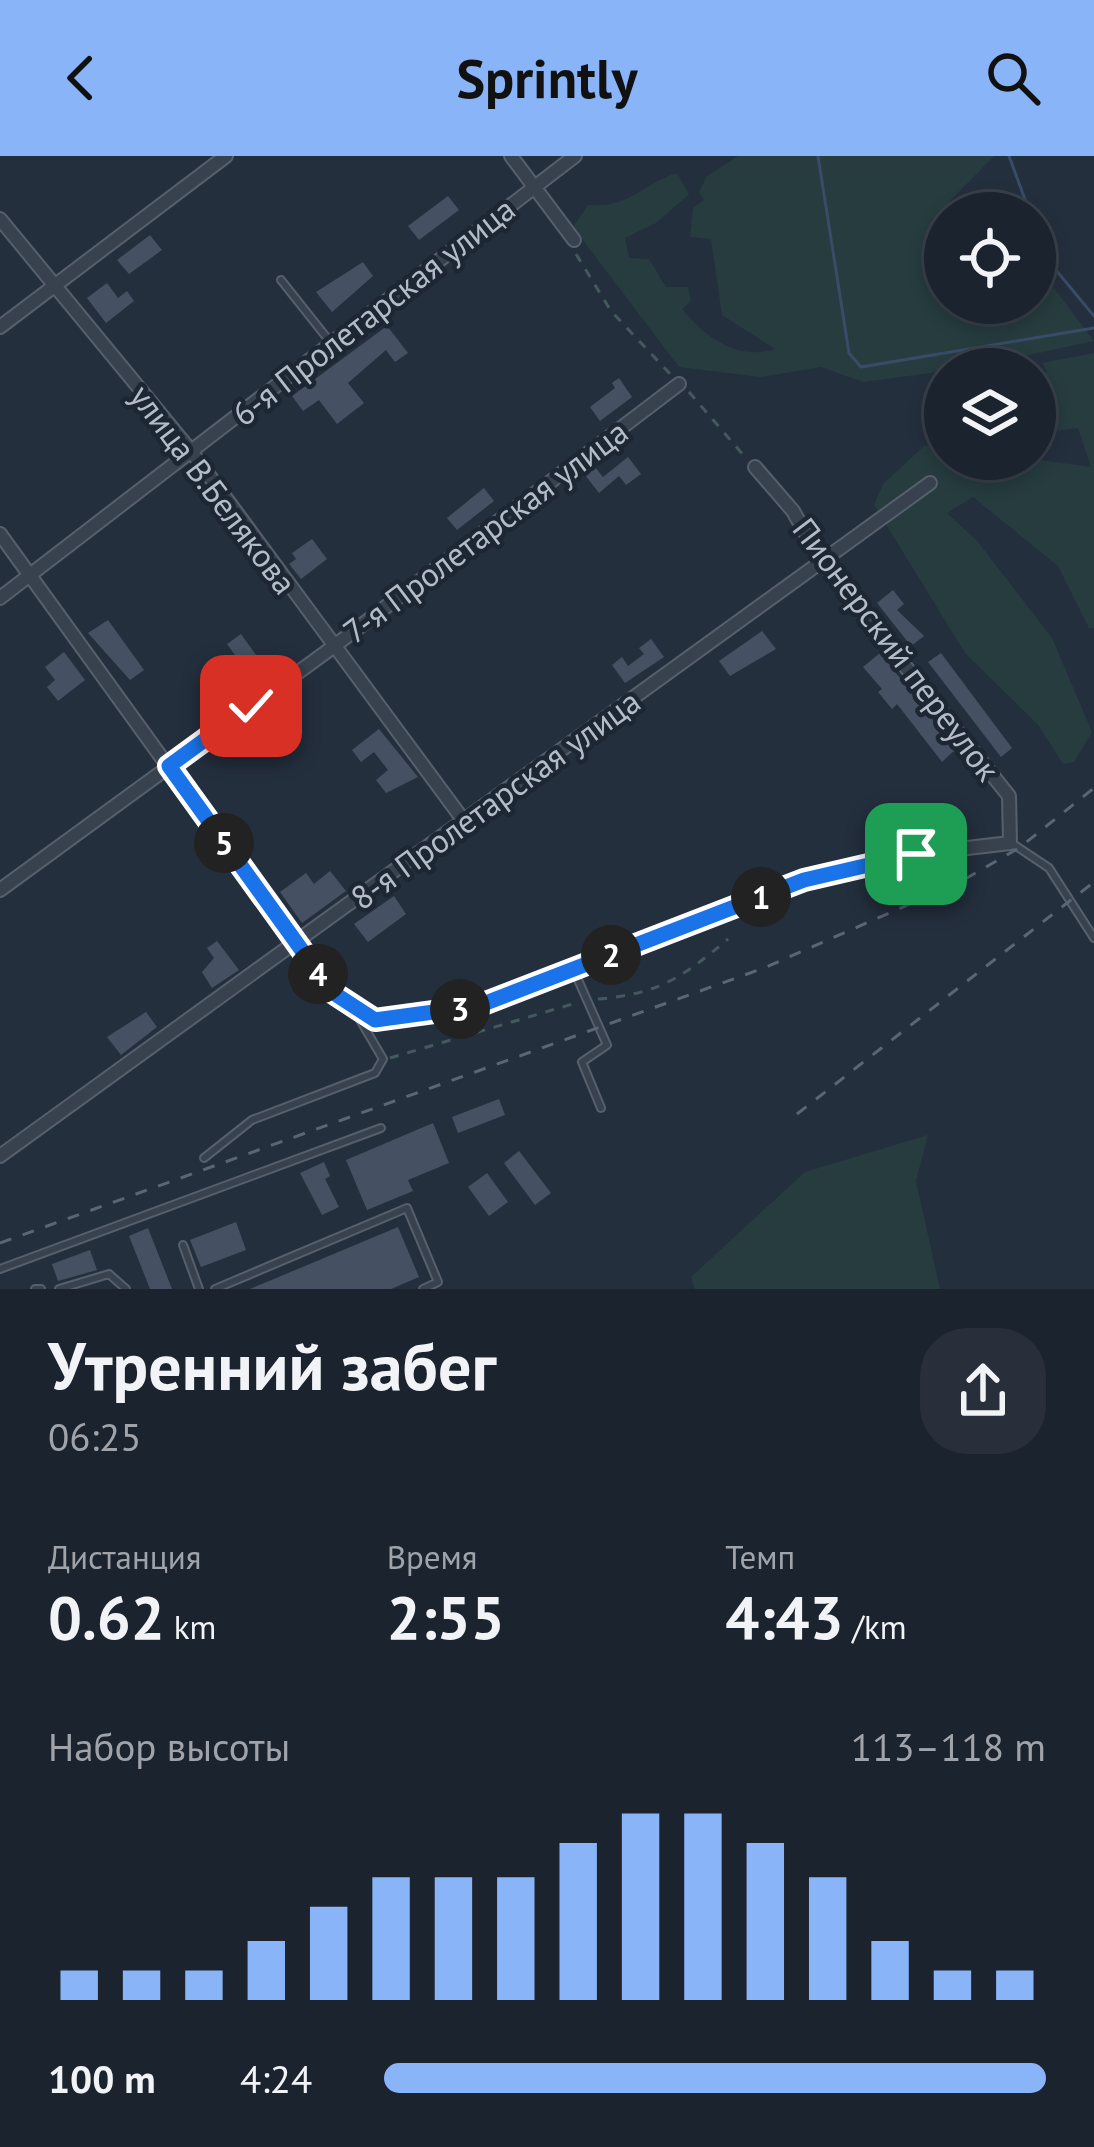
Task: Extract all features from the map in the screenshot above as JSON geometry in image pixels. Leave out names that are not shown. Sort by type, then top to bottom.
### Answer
[{"type":"street","points":[[0,327],[226,156]]},
{"type":"street","points":[[512,156],[574,240]]},
{"type":"street","name":"6-я Пролетарская улица","points":[[0,598],[575,156]]},
{"type":"street","name":"улица В.Белякова","points":[[0,219],[191,451],[464,821]]},
{"type":"street","name":"7-я Пролетарская улица","points":[[0,890],[334,647],[679,384]]},
{"type":"street","name":"Пионерский переулок","points":[[755,467],[793,511],[821,560],[1009,796],[1010,843]]},
{"type":"street","name":"8-я Пролетарская улица","points":[[0,1156],[930,483]]},
{"type":"street","points":[[0,534],[332,992],[375,1020],[478,1006],[804,880],[916,854],[1010,843]]},
{"type":"lane","points":[[281,280],[331,343]]},
{"type":"lane","points":[[1010,843],[1049,868],[1094,938]]},
{"type":"lane","points":[[574,969],[608,1045],[582,1062],[601,1108]]},
{"type":"lane","points":[[204,1158],[252,1120],[375,1073],[383,1059],[351,1005]]},
{"type":"lane","points":[[0,1269],[381,1128]]},
{"type":"lane","points":[[215,1289],[406,1208],[438,1282],[423,1289]]},
{"type":"lane","points":[[183,1245],[199,1289]]},
{"type":"lane","points":[[58,1289],[109,1274],[126,1289]]},
{"type":"path","points":[[574,240],[584,273],[611,310],[755,467]]},
{"type":"path","points":[[383,1059],[410,1056],[587,1000],[640,996],[686,974],[728,939]]},
{"type":"green space","points":[[738,156],[994,156],[959,192],[924,192],[924,324],[1056,324],[1056,291],[1094,341],[1056,349],[924,348],[924,374],[863,382],[821,367],[760,377],[679,367],[573,227],[588,205],[625,200],[677,173],[689,194],[656,223],[625,238],[629,258],[649,259],[666,287],[688,287],[691,301],[682,309],[723,344],[748,352],[775,349],[722,315],[711,239],[690,237],[693,208],[704,200],[699,192],[707,176]]},
{"type":"green space","points":[[1094,353],[1094,628],[1089,628],[1058,566],[973,497],[947,513],[978,542],[1052,638],[1092,732],[1074,762],[1063,764],[1038,725],[965,653],[874,505],[883,484],[924,446],[924,480],[1056,480],[1056,462],[1091,467],[1078,428],[1056,431],[1056,360]]},
{"type":"green space","points":[[928,1135],[916,1181],[940,1289],[695,1289],[691,1277],[805,1172]]},
{"type":"building","points":[[448,196],[459,210],[419,240],[408,226]]},
{"type":"building","points":[[150,235],[162,250],[129,274],[117,260]]},
{"type":"building","points":[[363,262],[373,276],[332,312],[316,292]]},
{"type":"building","points":[[107,283],[118,298],[127,291],[134,301],[106,323],[87,298]]},
{"type":"building","points":[[387,326],[408,353],[395,362],[386,350],[348,383],[364,403],[337,424],[319,400],[303,411],[292,396]]},
{"type":"building","points":[[619,378],[632,397],[600,421],[590,407],[615,388],[612,383]]},
{"type":"building","points":[[628,457],[641,474],[626,485],[619,476],[599,493],[585,475],[595,467],[603,477]]},
{"type":"building","points":[[484,488],[494,501],[457,530],[447,518]]},
{"type":"building","points":[[312,539],[327,559],[301,579],[289,564],[296,559],[292,553]]},
{"type":"building","points":[[893,590],[904,604],[897,610],[924,636],[911,646],[877,603]]},
{"type":"building","points":[[108,620],[144,670],[130,680],[88,633]]},
{"type":"building","points":[[762,631],[776,649],[730,676],[719,661]]},
{"type":"building","points":[[241,634],[269,673],[255,683],[227,644]]},
{"type":"building","points":[[651,639],[664,657],[625,683],[612,665],[622,657],[628,666],[644,654],[639,648]]},
{"type":"building","points":[[64,652],[85,680],[58,701],[47,687],[55,680],[45,667]]},
{"type":"building","points":[[880,653],[956,749],[942,762],[897,704],[892,709],[863,667]]},
{"type":"building","points":[[941,653],[1012,748],[1001,757],[928,662]]},
{"type":"building","points":[[379,729],[418,777],[386,793],[376,780],[388,770],[374,752],[361,762],[352,750]]},
{"type":"building","points":[[330,871],[346,891],[302,923],[280,892],[306,873],[314,884]]},
{"type":"building","points":[[394,896],[406,914],[368,942],[354,924]]},
{"type":"building","points":[[217,941],[239,970],[212,988],[202,972],[214,958],[207,948]]},
{"type":"building","points":[[146,1012],[157,1027],[121,1055],[107,1037]]},
{"type":"building","points":[[499,1099],[505,1115],[458,1133],[452,1117]]},
{"type":"building","points":[[433,1123],[449,1163],[408,1180],[413,1191],[367,1210],[346,1160]]},
{"type":"building","points":[[519,1151],[551,1193],[535,1205],[504,1163]]},
{"type":"building","points":[[324,1162],[330,1176],[325,1179],[339,1207],[322,1215],[300,1173]]},
{"type":"building","points":[[487,1173],[508,1202],[489,1216],[468,1187]]},
{"type":"building","points":[[236,1222],[246,1250],[201,1267],[190,1240]]},
{"type":"building","points":[[398,1227],[419,1277],[391,1289],[250,1289]]},
{"type":"building","points":[[148,1228],[172,1289],[150,1289],[129,1236]]},
{"type":"building","points":[[90,1250],[97,1270],[58,1281],[52,1264]]},
{"type":"waterway","points":[[818,156],[849,353],[861,367],[1094,328]]},
{"type":"waterway","points":[[1009,156],[1022,192]]},
{"type":"waterway","points":[[1056,270],[1094,316]]},
{"type":"railway","points":[[0,1243],[764,968],[960,882],[1019,848],[1094,788]]},
{"type":"railway","points":[[797,1114],[1094,882]]},
{"type":"route","points":[[251,706],[169,766],[332,992],[375,1020],[478,1006],[804,880],[916,854]]}]
